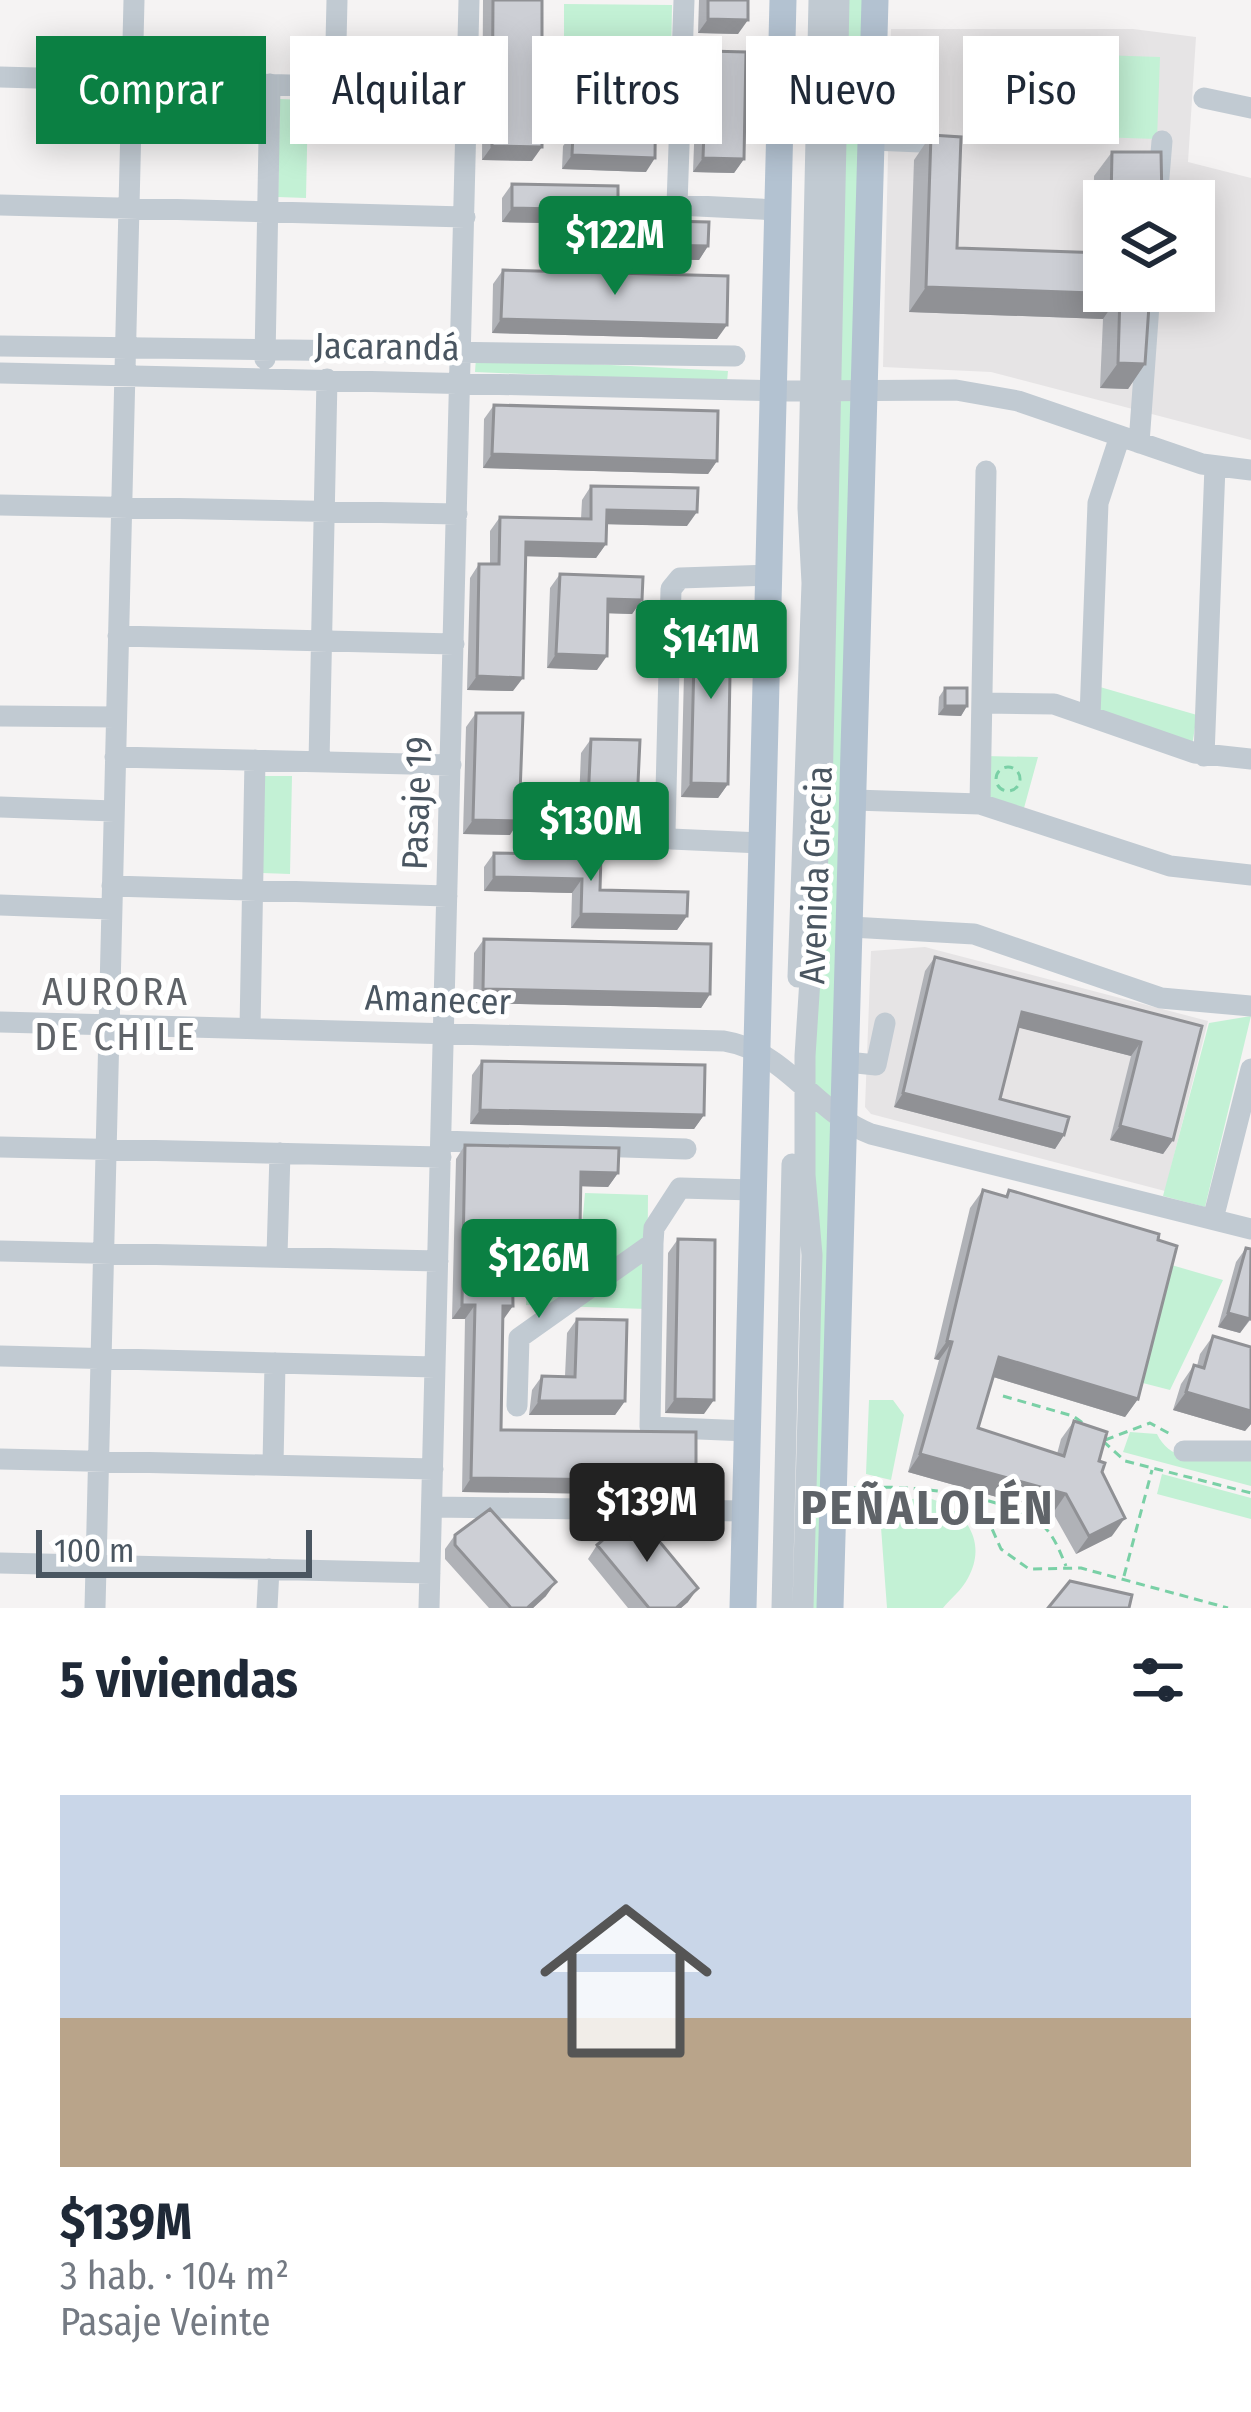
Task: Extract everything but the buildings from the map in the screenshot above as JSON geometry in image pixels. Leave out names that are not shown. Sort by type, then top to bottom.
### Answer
[{"type":"main road","name":"Avenida Grecia","points":[[743,1608],[783,0]]},
{"type":"main road","name":"Avenida Grecia","points":[[874,36],[875,0]]},
{"type":"main road","name":"Avenida Grecia","points":[[830,1608],[872,144]]},
{"type":"street","points":[[133,36],[134,0]]},
{"type":"street","points":[[336,36],[337,0]]},
{"type":"street","name":"Pasaje 19","points":[[468,36],[469,0]]},
{"type":"street","points":[[684,0],[677,205],[777,210]]},
{"type":"street","points":[[819,0],[819,391]]},
{"type":"street","points":[[782,1608],[812,583],[839,0]]},
{"type":"street","points":[[0,77],[36,78]]},
{"type":"street","points":[[266,84],[290,85]]},
{"type":"street","points":[[264,378],[270,84]]},
{"type":"street","points":[[1204,98],[1251,108]]},
{"type":"street","points":[[1159,180],[1162,141]]},
{"type":"street","points":[[94,1608],[131,144]]},
{"type":"street","name":"Pasaje 19","points":[[429,1608],[466,144]]},
{"type":"street","points":[[0,205],[465,217]]},
{"type":"street","points":[[1090,716],[1098,503],[1129,439],[1147,312]]},
{"type":"street","points":[[0,346],[735,356]]},
{"type":"street","name":"Jacarandá","points":[[0,373],[979,392],[1215,466],[1251,470]]},
{"type":"street","points":[[319,762],[328,380]]},
{"type":"street","points":[[1204,756],[1215,466]]},
{"type":"street","points":[[980,804],[986,471]]},
{"type":"street","points":[[0,505],[457,514]]},
{"type":"street","points":[[761,843],[667,836],[671,589],[680,578],[768,575]]},
{"type":"street","points":[[118,635],[454,644]]},
{"type":"street","points":[[982,703],[1045,703],[1204,756],[1251,759]]},
{"type":"street","points":[[0,716],[116,717]]},
{"type":"street","points":[[115,757],[451,765]]},
{"type":"street","points":[[250,1028],[255,760]]},
{"type":"street","points":[[854,800],[980,804],[1170,866],[1251,875]]},
{"type":"street","points":[[0,807],[114,811]]},
{"type":"street","points":[[0,905],[252,890],[447,896]]},
{"type":"street","points":[[851,927],[935,928],[974,934],[1161,998],[1251,1006]]},
{"type":"street","name":"Amanecer","points":[[0,1022],[701,1040],[755,1049],[800,1080],[846,1123]]},
{"type":"street","points":[[848,1062],[875,1065],[884,1023]]},
{"type":"street","points":[[1213,1219],[1251,1069]]},
{"type":"street","points":[[800,1080],[812,1255],[802,1608]]},
{"type":"street","points":[[846,1123],[897,1142],[1251,1229]]},
{"type":"street","points":[[0,1147],[280,1153],[686,1149]]},
{"type":"street","points":[[277,1256],[280,1153]]},
{"type":"street","points":[[748,1431],[650,1427],[653,1243],[654,1228],[680,1187],[753,1190]]},
{"type":"street","points":[[517,1406],[519,1338],[653,1243]]},
{"type":"street","points":[[0,1251],[438,1261]]},
{"type":"street","points":[[0,1356],[435,1367]]},
{"type":"street","points":[[273,1466],[275,1363]]},
{"type":"street","points":[[1184,1451],[1251,1451]]},
{"type":"street","points":[[0,1459],[433,1469]]},
{"type":"street","points":[[432,1507],[746,1511]]},
{"type":"street","points":[[0,1563],[430,1573]]},
{"type":"street","points":[[266,1608],[269,1569]]},
{"type":"path","points":[[1001,769],[1016,770],[1017,787],[999,787],[1001,769]]},
{"type":"path","points":[[1003,1396],[1073,1416],[1089,1427]]},
{"type":"path","points":[[1184,1451],[1170,1431],[1150,1423],[1104,1441],[1125,1461],[1251,1493]]},
{"type":"path","points":[[1124,1577],[1152,1468]]},
{"type":"path","points":[[832,1490],[902,1486],[980,1502],[1046,1528],[1067,1568]]},
{"type":"path","points":[[980,1502],[991,1532],[1015,1563],[1047,1572],[1067,1568],[1124,1577],[1228,1608]]},
{"type":"shaded area","points":[[891,29],[1133,29],[1196,37],[1188,162],[1251,178],[1251,440],[991,372],[883,367],[888,144],[939,144],[939,36],[891,36]]},
{"type":"shaded area","points":[[925,947],[1208,1021],[1165,1191],[871,1114],[865,1107],[871,951]]},
{"type":"green space","points":[[845,0],[864,0],[863,36],[844,36]]},
{"type":"green space","points":[[564,4],[672,5],[671,36],[564,36]]},
{"type":"green space","points":[[1119,56],[1160,57],[1157,139],[1119,138]]},
{"type":"green space","points":[[280,99],[290,99],[290,144],[307,144],[306,198],[278,197]]},
{"type":"green space","points":[[840,144],[860,144],[821,1608],[808,1608],[810,1052]]},
{"type":"green space","points":[[476,358],[728,371],[727,382],[475,372]]},
{"type":"green space","points":[[1100,687],[1197,715],[1192,746],[1096,713]]},
{"type":"green space","points":[[984,756],[1038,757],[1024,808],[983,800]]},
{"type":"green space","points":[[264,776],[292,776],[290,874],[262,873]]},
{"type":"green space","points":[[1251,1016],[1205,1207],[1163,1196],[1209,1023]]},
{"type":"green space","points":[[585,1193],[648,1195],[647,1309],[526,1305],[528,1248],[580,1249]]},
{"type":"green space","points":[[1168,1264],[1223,1280],[1170,1390],[1139,1382]]},
{"type":"green space","points":[[869,1400],[893,1400],[904,1415],[891,1480],[866,1474]]},
{"type":"green space","points":[[1130,1432],[1157,1434],[1164,1445],[1185,1457],[1251,1461],[1251,1486],[1123,1452]]},
{"type":"green space","points":[[1162,1474],[1251,1498],[1251,1519],[1157,1494]]},
{"type":"green space","points":[[925,1497],[951,1508],[969,1527],[974,1564],[966,1582],[943,1608],[887,1608],[880,1514],[894,1502]]},
{"type":"district","name":"AURORA DE CHILE","points":[[116,1014]]},
{"type":"district","name":"PEÑALOLÉN","points":[[928,1508]]}]
